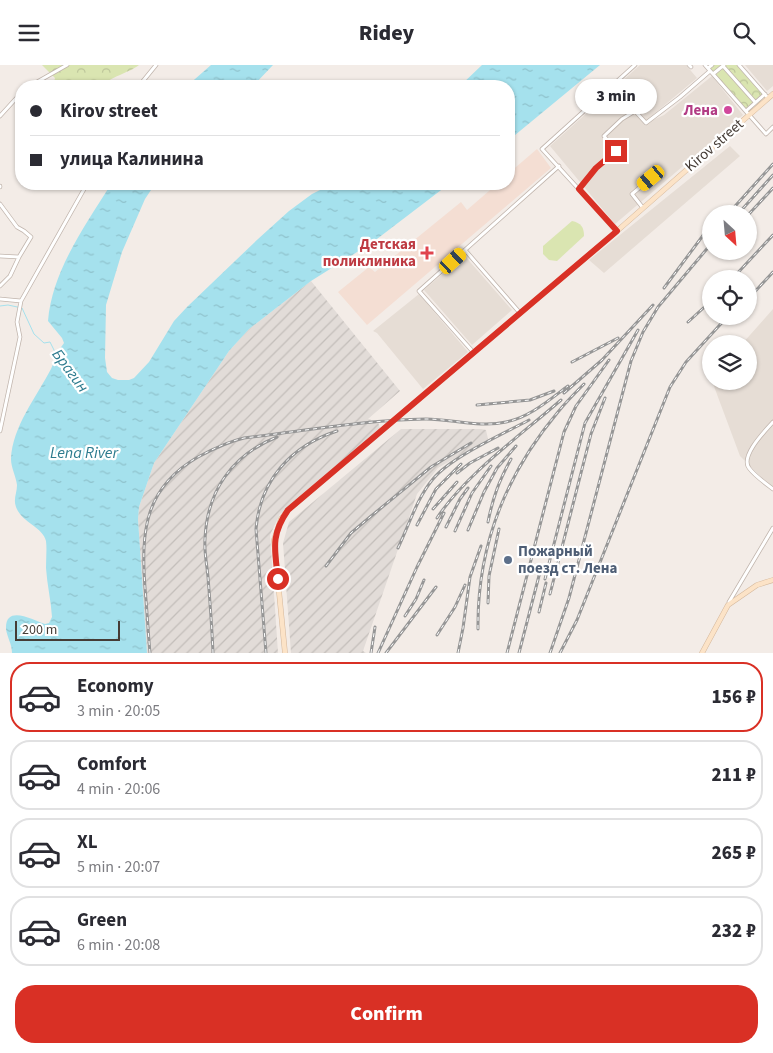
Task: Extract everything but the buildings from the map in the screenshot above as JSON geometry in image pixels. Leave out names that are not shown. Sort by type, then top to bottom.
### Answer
[{"type":"main road","name":"Kirov street","points":[[284,653],[274,540],[281,519],[288,510],[302,496],[617,231],[747,113],[773,93]]},
{"type":"main road","points":[[702,653],[728,605],[757,585],[773,580]]},
{"type":"street","points":[[41,80],[67,65]]},
{"type":"street","points":[[148,65],[151,69]]},
{"type":"street","points":[[143,80],[156,65]]},
{"type":"street","points":[[617,231],[542,149],[635,65]]},
{"type":"street","points":[[579,189],[596,168],[616,151],[604,136],[610,130],[635,111],[646,123],[680,97],[712,65]]},
{"type":"street","points":[[717,65],[720,67],[724,65]]},
{"type":"street","points":[[709,69],[724,65]]},
{"type":"street","points":[[724,65],[755,103]]},
{"type":"street","points":[[739,65],[767,96],[755,103],[747,113]]},
{"type":"street","points":[[709,69],[766,134],[773,127]]},
{"type":"street","points":[[0,116],[15,100]]},
{"type":"street","points":[[474,353],[419,291],[559,166]]},
{"type":"street","points":[[643,208],[632,194],[651,178]]},
{"type":"street","points":[[0,431],[20,337],[17,321],[21,302],[84,190]]},
{"type":"street","points":[[0,204],[16,227],[30,237],[10,276],[0,286]]},
{"type":"street","points":[[465,250],[520,313]]},
{"type":"street","points":[[0,256],[19,257]]},
{"type":"street","points":[[0,299],[21,302]]},
{"type":"street","points":[[773,421],[758,440],[746,461],[748,468],[773,489]]},
{"type":"street","points":[[728,605],[773,528]]},
{"type":"shaded area","points":[[640,65],[686,65],[697,78],[648,119],[651,121],[664,115],[712,76],[743,115],[615,224],[550,146]]},
{"type":"shaded area","points":[[745,65],[773,65],[773,86],[767,91]]},
{"type":"shaded area","points":[[730,146],[740,156],[604,273],[589,260]]},
{"type":"shaded area","points":[[537,149],[551,168],[367,325],[338,292],[369,267],[375,272],[461,202],[467,210],[490,190],[515,190],[515,168]]},
{"type":"shaded area","points":[[464,255],[512,310],[472,345],[424,290]]},
{"type":"shaded area","points":[[311,281],[400,391],[368,419],[378,422],[380,428],[280,514],[270,535],[278,653],[147,653],[138,519],[139,507],[154,463],[229,351],[249,329]]},
{"type":"shaded area","points":[[419,294],[468,352],[423,389],[377,333],[373,331]]},
{"type":"shaded area","points":[[773,309],[773,489],[740,456],[715,390],[757,390],[757,335],[750,335]]},
{"type":"shaded area","points":[[401,429],[481,429],[486,430],[488,439],[438,468],[417,494],[363,651],[366,653],[291,653],[283,543],[289,522]]},
{"type":"green space","points":[[42,65],[139,65],[110,80],[54,80],[55,78]]},
{"type":"green space","points":[[707,65],[738,65],[766,96],[748,111]]},
{"type":"green space","points":[[572,221],[581,226],[584,236],[557,261],[549,260],[543,254],[543,246]]},
{"type":"water","points":[[211,65],[273,65],[259,80],[194,80]]},
{"type":"water","points":[[482,65],[600,65],[515,135],[515,80],[466,80]]},
{"type":"water","name":"Lena River","points":[[107,190],[151,190],[145,199],[122,252],[106,305],[105,358],[107,372],[112,378],[129,380],[134,378],[149,362],[174,321],[187,307],[258,239],[289,211],[312,194],[320,190],[441,190],[373,242],[311,281],[249,329],[229,351],[154,463],[139,507],[138,519],[147,653],[12,653],[6,629],[7,621],[10,617],[15,615],[27,617],[45,624],[49,623],[52,617],[46,568],[46,541],[41,532],[23,517],[16,507],[17,485],[11,459],[12,447],[20,424],[64,343],[48,321],[56,284],[81,233]]},
{"type":"waterway","name":"Брагин","points":[[0,306],[8,305],[22,308],[34,334],[44,343],[50,342],[57,356]]},
{"type":"railway","points":[[736,205],[773,164]]},
{"type":"railway","points":[[746,205],[773,175]]},
{"type":"railway","points":[[757,205],[773,188]]},
{"type":"railway","points":[[740,270],[773,235]]},
{"type":"railway","points":[[664,288],[702,237]]},
{"type":"railway","points":[[550,653],[569,598],[631,361],[643,332],[658,307],[702,255]]},
{"type":"railway","points":[[757,289],[773,272]]},
{"type":"railway","points":[[564,393],[602,360],[653,305]]},
{"type":"railway","points":[[688,322],[702,309]]},
{"type":"railway","points":[[560,653],[577,620],[670,387],[686,362],[720,325]]},
{"type":"railway","points":[[545,579],[585,423],[638,330]]},
{"type":"railway","points":[[572,362],[618,338]]},
{"type":"railway","points":[[507,653],[564,432],[576,406],[609,360]]},
{"type":"railway","points":[[478,629],[483,569],[498,513],[523,461],[561,408],[584,384]]},
{"type":"railway","points":[[150,653],[144,568],[144,548],[150,513],[156,497],[166,483],[180,469],[198,457],[220,446],[244,438],[357,424],[426,419],[496,424],[515,420],[531,412],[568,386]]},
{"type":"railway","points":[[477,405],[530,400],[554,391]]},
{"type":"railway","points":[[550,594],[591,434],[605,398]]},
{"type":"railway","points":[[437,518],[478,471],[561,400]]},
{"type":"railway","points":[[398,548],[427,486],[441,471],[464,454],[529,420]]},
{"type":"railway","points":[[266,653],[256,529],[264,495],[271,480],[292,456],[320,438],[337,431]]},
{"type":"railway","points":[[213,653],[205,554],[207,522],[211,505],[217,490],[235,465],[247,454],[277,437]]},
{"type":"railway","points":[[326,566],[351,533],[431,467],[471,443]]},
{"type":"railway","points":[[468,530],[484,492],[497,468],[516,446]]},
{"type":"railway","points":[[457,473],[470,463],[498,448]]},
{"type":"railway","points":[[488,522],[497,489],[511,459]]},
{"type":"railway","points":[[417,525],[436,489],[461,464]]},
{"type":"railway","points":[[455,531],[472,493],[491,466]]},
{"type":"railway","points":[[433,509],[457,482]]},
{"type":"railway","points":[[446,527],[460,499],[468,488]]},
{"type":"railway","points":[[378,653],[444,513]]},
{"type":"railway","points":[[488,603],[489,576],[499,529]]},
{"type":"railway","points":[[458,653],[470,577],[481,546]]},
{"type":"railway","points":[[519,653],[541,568]]},
{"type":"railway","points":[[405,616],[416,599],[424,580]]},
{"type":"railway","points":[[539,612],[546,583]]},
{"type":"railway","points":[[437,635],[455,607],[465,585]]},
{"type":"railway","points":[[386,653],[436,587]]},
{"type":"railway","points":[[371,653],[375,627]]},
{"type":"place","name":"Лена","points":[[728,110]]},
{"type":"place","name":"Детская поликлиника","points":[[427,253]]},
{"type":"place","name":"Пожарный поезд ст. Лена","points":[[508,560]]},
{"type":"route","points":[[278,579],[274,540],[281,519],[288,510],[302,496],[617,231],[579,189],[596,168],[616,151]]}]
